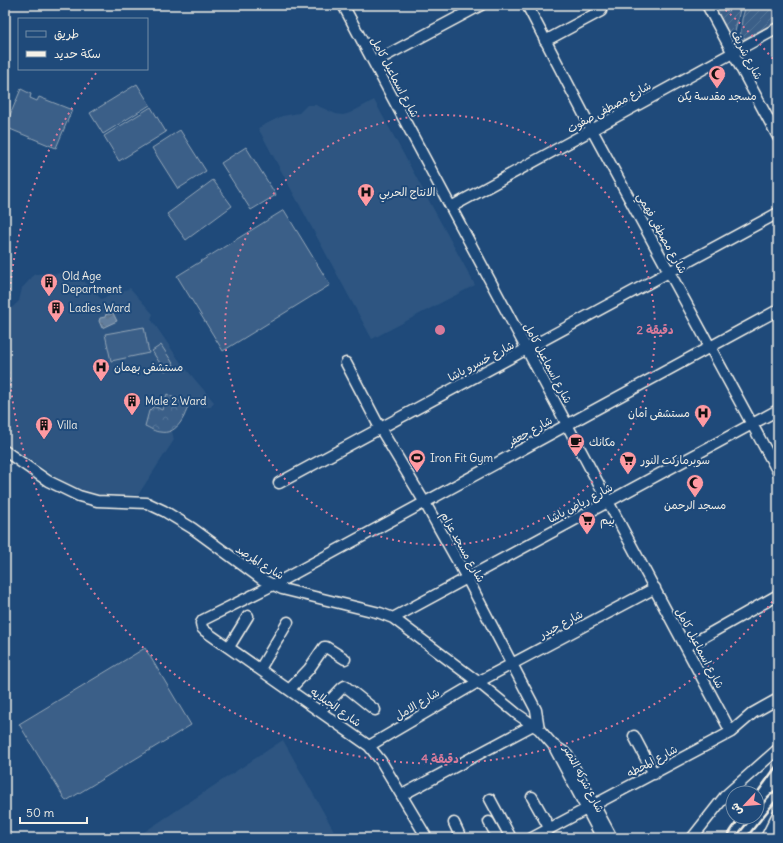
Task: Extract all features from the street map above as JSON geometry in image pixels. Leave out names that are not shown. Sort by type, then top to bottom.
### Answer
[{"type":"street","name":"شارع اسماعيل كامل","points":[[343,5],[528,349],[731,732]]},
{"type":"street","points":[[374,62],[481,5]]},
{"type":"street","name":"شارع مصطفى فهمي","points":[[527,5],[592,130],[778,472]]},
{"type":"street","name":"شارع شريف","points":[[707,5],[778,137]]},
{"type":"street","points":[[545,41],[601,11]]},
{"type":"street","name":"شارع مصطفى صفوت","points":[[452,207],[778,28]]},
{"type":"street","name":"شارع خسرو باشا","points":[[279,483],[778,213]]},
{"type":"street","name":"شارع جعفر","points":[[200,625],[204,620],[273,585],[425,503],[778,310]]},
{"type":"street","name":"شارع مسجد عزام","points":[[346,363],[380,428],[425,503],[467,578],[512,664],[536,710],[536,727]]},
{"type":"street","name":"شارع رياض باشا","points":[[393,618],[778,410]]},
{"type":"street","name":"شارع المرصد","points":[[5,451],[48,482],[79,496],[97,501],[147,503],[164,511],[192,528],[235,561],[273,585],[292,592],[380,613],[393,618],[536,727]]},
{"type":"street","name":"شارع حيدر","points":[[478,682],[655,588]]},
{"type":"street","points":[[686,647],[778,595]]},
{"type":"street","points":[[229,648],[248,616]]},
{"type":"street","points":[[260,668],[288,622]]},
{"type":"street","name":"شارع الجبلايه","points":[[200,625],[205,631],[290,689],[369,746],[381,761],[427,838]]},
{"type":"street","points":[[290,689],[309,669],[324,647],[346,659]]},
{"type":"street","name":"شارع الامل","points":[[369,746],[478,682]]},
{"type":"street","points":[[320,711],[345,686],[375,710]]},
{"type":"street","name":"شارع المحطه","points":[[532,838],[731,732],[753,714],[778,699]]},
{"type":"street","points":[[402,795],[536,727]]},
{"type":"street","name":"شارع شركه النصر","points":[[536,727],[553,745],[568,756],[591,806],[602,838]]},
{"type":"street","points":[[634,736],[654,774]]},
{"type":"street","points":[[692,838],[725,796],[778,749]]},
{"type":"street","points":[[532,797],[550,829]]},
{"type":"street","points":[[490,799],[511,838]]},
{"type":"street","name":"شارع شركه النصر","points":[[591,806],[612,838]]},
{"type":"street","points":[[766,838],[778,816]]},
{"type":"street","points":[[489,822],[498,838]]},
{"type":"street","points":[[454,823],[461,838]]},
{"type":"shaded area","name":"الانتاج الحربي","points":[[374,100],[475,285],[372,339],[258,128],[282,116],[299,113],[307,105],[316,105],[336,114],[343,115],[350,113]]},
{"type":"shaded area","name":"مستشفى بهمان","points":[[71,273],[85,282],[101,299],[130,288],[153,314],[151,319],[181,363],[214,402],[211,407],[188,407],[183,419],[172,431],[174,440],[138,495],[104,497],[68,485],[5,443],[5,314],[19,301],[22,288],[35,274]]},
{"type":"shaded area","points":[[283,740],[338,838],[135,838]]},
{"type":"green space","points":[[714,5],[741,5],[733,41]]},
{"type":"green space","points":[[746,5],[778,5],[778,21],[740,41],[742,19]]},
{"type":"green space","points":[[137,84],[150,105],[103,134],[90,113]]},
{"type":"green space","points":[[21,89],[31,94],[30,98],[37,101],[39,97],[72,110],[56,148],[5,127]]},
{"type":"green space","points":[[151,107],[166,132],[119,161],[104,136]]},
{"type":"green space","points":[[180,130],[206,171],[178,189],[152,148]]},
{"type":"green space","points":[[246,147],[276,195],[251,210],[221,163]]},
{"type":"green space","points":[[213,180],[232,206],[186,240],[167,214]]},
{"type":"green space","points":[[284,210],[330,285],[223,351],[177,276]]},
{"type":"green space","points":[[144,327],[149,353],[111,361],[105,334]]},
{"type":"green space","points":[[161,345],[174,365],[165,371],[152,351]]},
{"type":"green space","points":[[167,394],[188,406],[182,421],[175,429],[166,432],[156,431],[145,426],[149,411],[154,406],[162,410]]},
{"type":"green space","points":[[145,648],[191,725],[66,801],[19,724]]},
{"type":"water","points":[[113,313],[117,321],[102,328],[99,321],[100,318],[105,317],[106,314]]},
{"type":"railway","points":[[763,785],[778,764]]},
{"type":"railway","points":[[765,801],[778,788]]},
{"type":"railway","points":[[746,838],[778,798]]},
{"type":"railway","points":[[726,838],[735,825]]},
{"type":"railway","points":[[735,838],[746,825]]},
{"type":"place","name":"مسجد مقدسة يكن","points":[[717,89]]},
{"type":"place","name":"الانتاج الحربي","points":[[366,207]]},
{"type":"place","name":"Old Age Department","points":[[49,297]]},
{"type":"place","name":"Ladies Ward","points":[[56,323]]},
{"type":"place","name":"مستشفى بهمان","points":[[101,382]]},
{"type":"place","name":"Male 2 Ward","points":[[132,416]]},
{"type":"place","name":"مستشفى أمان","points":[[703,428]]},
{"type":"place","name":"Villa","points":[[44,440]]},
{"type":"place","name":"مكانك","points":[[576,457]]},
{"type":"place","name":"Iron Fit Gym","points":[[417,473]]},
{"type":"place","name":"سوبرماركت النور","points":[[628,475]]},
{"type":"place","name":"مسجد الرحمن","points":[[695,498]]},
{"type":"place","name":"بيم","points":[[587,535]]}]
